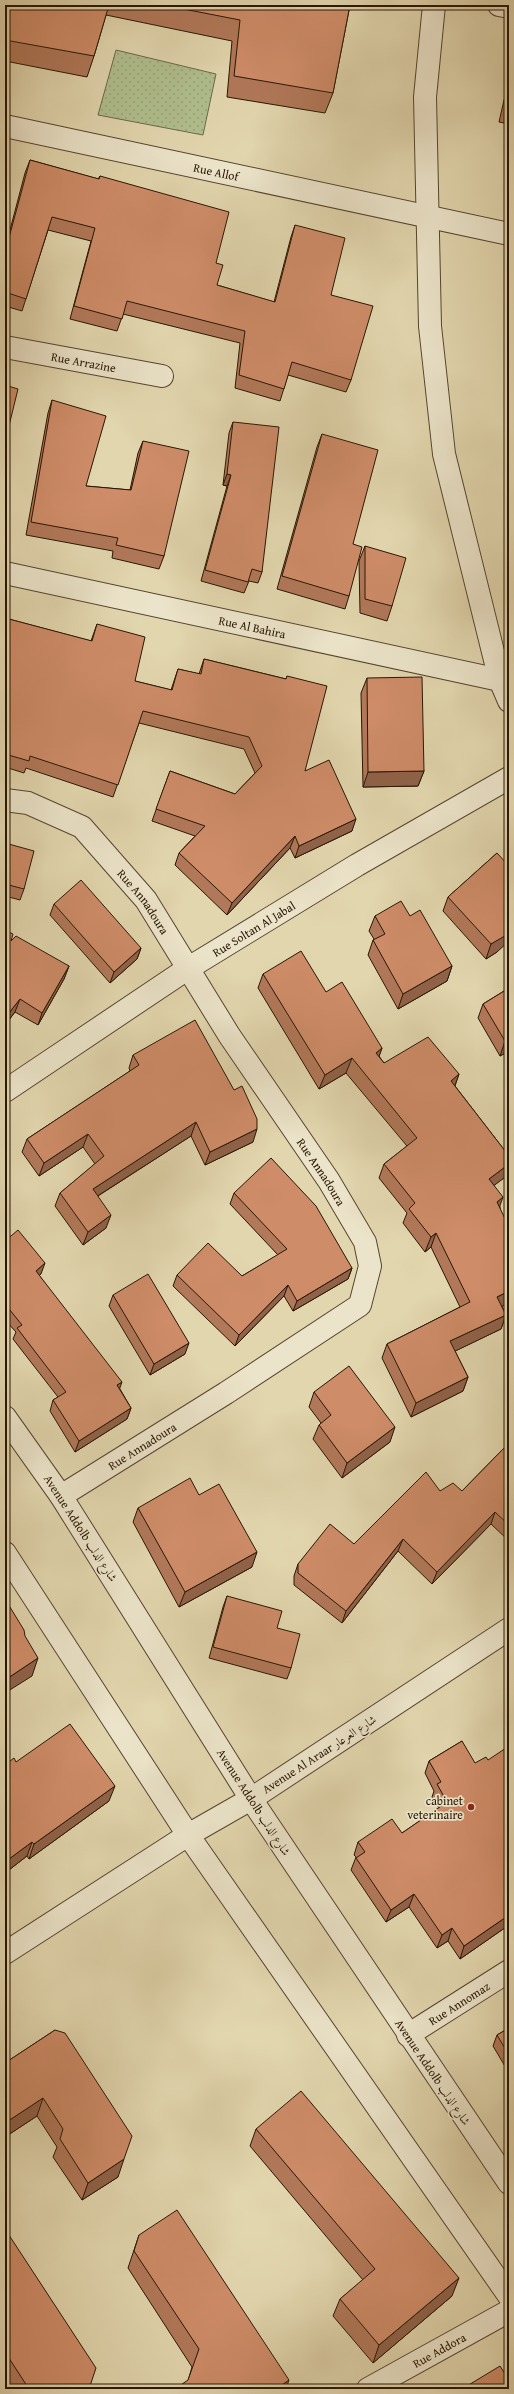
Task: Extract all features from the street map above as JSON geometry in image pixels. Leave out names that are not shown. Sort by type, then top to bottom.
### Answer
[{"type":"street","points":[[434,5],[425,97],[426,216],[430,326],[444,454],[505,681],[509,701]]},
{"type":"street","points":[[499,5],[509,7]]},
{"type":"street","name":"Rue Allof","points":[[5,126],[509,234]]},
{"type":"street","name":"Rue Arrazine","points":[[5,347],[162,376]]},
{"type":"street","name":"Rue Al Bahira","points":[[5,573],[505,681]]},
{"type":"street","name":"Rue Soltan Al Jabal","points":[[5,1091],[187,968],[357,865],[509,778]]},
{"type":"street","name":"Rue Annadoura","points":[[5,800],[28,803],[82,827],[146,900],[229,1035],[329,1181],[365,1242],[370,1266],[365,1295],[360,1305],[226,1393],[61,1496]]},
{"type":"street","name":"Avenue Addolb شارع الدلب","points":[[5,1416],[61,1496],[251,1799],[408,2035],[509,2183]]},
{"type":"street","points":[[5,1553],[188,1835],[509,2296]]},
{"type":"street","name":"Avenue Al Araar شارع العرعار","points":[[5,1953],[188,1835],[251,1799],[509,1629]]},
{"type":"street","name":"Rue Annomaz","points":[[408,2035],[509,1971]]},
{"type":"street","name":"Rue Addora","points":[[368,2389],[397,2382],[509,2311]]},
{"type":"green space","points":[[116,50],[216,74],[203,135],[98,115]]},
{"type":"building","points":[[11,5],[109,5],[94,56],[5,40],[5,32]]},
{"type":"building","points":[[163,5],[350,5],[333,93],[234,76],[240,20]]},
{"type":"building","points":[[509,88],[509,107],[505,106]]},
{"type":"building","points":[[30,160],[99,179],[100,176],[229,212],[216,263],[223,265],[217,285],[275,302],[295,225],[345,238],[331,295],[373,306],[351,380],[292,362],[284,389],[239,375],[245,331],[127,301],[122,319],[74,306],[95,228],[52,217],[26,299],[5,292],[5,245],[7,245]]},
{"type":"building","points":[[5,385],[18,389],[5,442]]},
{"type":"building","points":[[52,400],[106,416],[86,486],[131,490],[143,441],[189,451],[164,556],[116,545],[118,538],[31,522]]},
{"type":"building","points":[[233,422],[279,427],[262,572],[252,569],[248,582],[205,570],[231,475],[227,474]]},
{"type":"building","points":[[322,434],[378,450],[353,544],[362,547],[349,596],[282,576]]},
{"type":"building","points":[[365,546],[406,558],[392,606],[365,599]]},
{"type":"building","points":[[5,618],[92,641],[97,624],[145,637],[135,681],[172,690],[178,669],[201,674],[204,659],[286,679],[287,676],[327,686],[305,771],[329,760],[356,819],[299,846],[295,836],[232,903],[179,853],[205,826],[156,809],[170,771],[235,794],[262,766],[249,737],[143,711],[118,785],[30,756],[29,761],[5,754]]},
{"type":"building","points":[[422,677],[424,771],[368,772],[367,678]]},
{"type":"building","points":[[5,843],[34,851],[24,889],[5,884]]},
{"type":"building","points":[[497,853],[509,866],[509,932],[491,944],[448,897]]},
{"type":"building","points":[[81,880],[141,948],[114,972],[54,904]]},
{"type":"building","points":[[401,901],[410,916],[420,910],[452,966],[403,994],[373,940],[385,934],[375,916]]},
{"type":"building","points":[[5,930],[13,934],[11,941],[16,936],[69,966],[42,1013],[20,999],[5,1018]]},
{"type":"building","points":[[301,951],[326,992],[342,982],[382,1048],[376,1053],[384,1063],[428,1037],[459,1074],[451,1081],[509,1156],[509,1164],[489,1179],[503,1197],[497,1202],[509,1227],[509,1291],[497,1297],[506,1315],[450,1341],[468,1377],[416,1403],[387,1344],[470,1302],[436,1233],[431,1237],[409,1209],[415,1203],[384,1164],[417,1138],[352,1058],[325,1075],[263,974]]},
{"type":"building","points":[[509,988],[509,1039],[505,1041],[483,1004]]},
{"type":"building","points":[[195,1020],[234,1090],[242,1086],[257,1119],[257,1129],[210,1152],[196,1122],[93,1189],[111,1215],[88,1232],[60,1193],[104,1156],[88,1134],[44,1163],[27,1139],[139,1065],[133,1055]]},
{"type":"building","points":[[271,1158],[316,1206],[352,1268],[297,1301],[288,1285],[239,1335],[177,1275],[208,1243],[242,1276],[287,1249],[234,1193]]},
{"type":"building","points":[[18,1230],[45,1263],[36,1271],[122,1382],[117,1385],[131,1408],[79,1441],[53,1400],[66,1392],[17,1328],[22,1325],[5,1304],[5,1241]]},
{"type":"building","points":[[148,1274],[189,1343],[154,1364],[113,1295]]},
{"type":"building","points":[[349,1366],[395,1427],[347,1463],[319,1425],[331,1415],[314,1392]]},
{"type":"building","points":[[509,1443],[509,1525],[495,1512],[437,1572],[403,1539],[346,1611],[298,1573],[298,1564],[330,1524],[354,1544],[426,1472],[440,1491],[453,1483],[462,1491]]},
{"type":"building","points":[[190,1478],[199,1495],[219,1484],[257,1552],[185,1592],[138,1508]]},
{"type":"building","points":[[227,1596],[282,1611],[277,1628],[300,1634],[291,1668],[213,1647]]},
{"type":"building","points":[[5,1599],[24,1630],[25,1636],[38,1658],[5,1680]]},
{"type":"building","points":[[70,1724],[115,1786],[34,1844],[32,1842],[5,1862],[5,1765],[14,1758],[16,1762]]},
{"type":"building","points":[[462,1741],[475,1763],[486,1757],[488,1760],[509,1746],[509,1915],[464,1946],[452,1928],[442,1935],[414,1894],[391,1910],[356,1858],[365,1852],[358,1842],[392,1819],[402,1833],[447,1802],[437,1784],[441,1782],[429,1761]]},
{"type":"building","points":[[509,2028],[509,2055],[497,2035]]},
{"type":"building","points":[[55,2030],[65,2033],[132,2136],[124,2159],[88,2183],[60,2139],[63,2129],[43,2098],[5,2123],[5,2063]]},
{"type":"building","points":[[301,2091],[459,2278],[379,2345],[340,2299],[375,2269],[256,2129]]},
{"type":"building","points":[[177,2210],[289,2380],[276,2389],[175,2389],[188,2380],[199,2349],[134,2251],[139,2235]]},
{"type":"building","points":[[5,2229],[96,2368],[89,2389],[29,2389],[5,2352]]},
{"type":"building","points":[[500,2366],[509,2380],[509,2389],[462,2389]]},
{"type":"place","name":"cabinet veterinaire","points":[[471,1807]]}]
